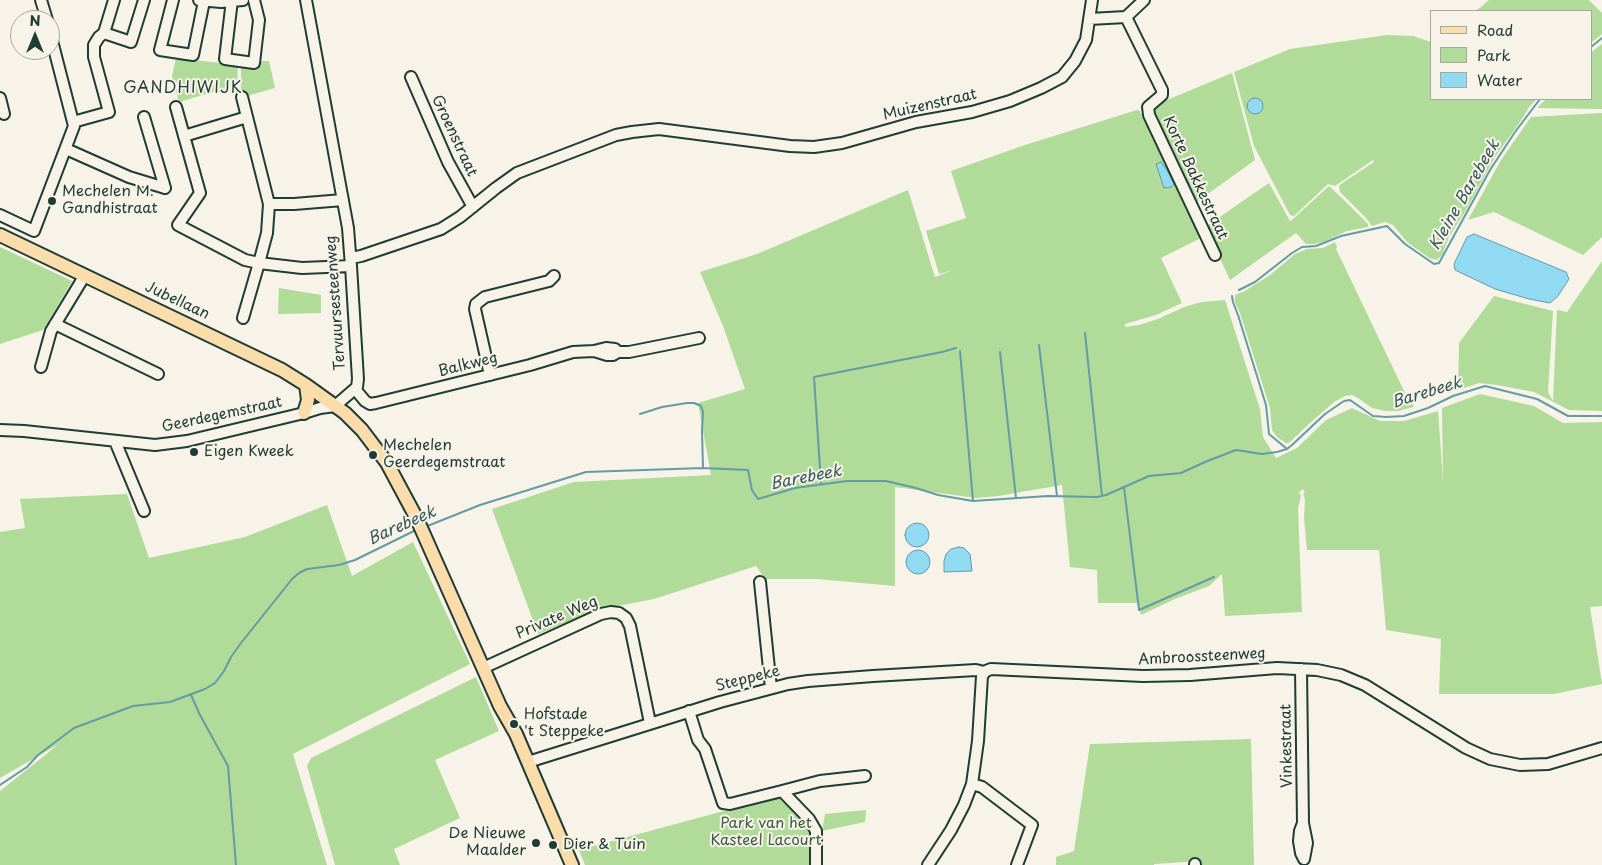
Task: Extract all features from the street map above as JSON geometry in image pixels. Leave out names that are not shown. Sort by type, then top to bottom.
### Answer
[{"type":"main road","name":"Jubellaan","points":[[0,235],[265,362],[306,385],[335,406]]},
{"type":"main road","points":[[304,413],[308,402],[306,385]]},
{"type":"main road","points":[[335,406],[362,430],[387,463],[417,519],[500,706],[510,722],[528,762],[572,865]]},
{"type":"street","points":[[72,122],[109,112],[94,57],[94,46],[99,37],[104,33],[114,0]]},
{"type":"street","points":[[104,33],[131,42],[144,0]]},
{"type":"street","points":[[174,0],[160,50],[194,56],[207,1],[236,0],[225,59],[254,63],[259,20],[254,0]]},
{"type":"street","name":"Tervuursesteenweg","points":[[306,0],[342,200],[351,262],[358,379],[355,389],[335,406]]},
{"type":"street","name":"Muizenstraat","points":[[184,136],[200,193],[178,225],[245,260],[302,268],[351,262],[361,256],[441,229],[517,173],[604,139],[632,132],[659,129],[790,146],[814,147],[842,143],[916,122],[972,112],[1010,101],[1062,77],[1075,60],[1086,40],[1092,0]]},
{"type":"street","points":[[1089,19],[1126,17],[1144,0]]},
{"type":"street","name":"Korte Bakkestraat","points":[[1126,17],[1162,90],[1162,95],[1148,107],[1148,112],[1214,255]]},
{"type":"street","points":[[0,215],[34,231],[66,149],[74,126],[57,60]]},
{"type":"street","name":"Groenstraat","points":[[412,77],[421,103],[448,162],[473,207]]},
{"type":"street","points":[[242,97],[269,204],[267,233],[243,318]]},
{"type":"street","points":[[0,98],[4,114]]},
{"type":"street","points":[[176,107],[184,136],[247,117]]},
{"type":"street","points":[[66,149],[130,177],[165,188],[144,116]]},
{"type":"street","points":[[269,204],[342,200]]},
{"type":"street","points":[[40,367],[50,331],[85,275]]},
{"type":"street","points":[[490,375],[474,309],[476,304],[485,297],[549,281],[554,276]]},
{"type":"street","points":[[55,324],[158,374]]},
{"type":"street","name":"Balkweg","points":[[355,389],[365,402],[370,404],[490,375],[573,352],[594,351],[607,355],[699,338]]},
{"type":"street","name":"Geerdegemstraat","points":[[0,430],[24,430],[155,445],[187,441],[320,408],[335,406]]},
{"type":"street","points":[[115,441],[144,511]]},
{"type":"street","points":[[760,582],[770,688]]},
{"type":"street","name":"Private Weg","points":[[483,668],[601,614],[619,613],[626,618],[630,626],[650,723]]},
{"type":"street","name":"Ambroossteenweg","points":[[984,672],[999,669],[1143,676],[1190,675],[1270,668],[1301,669],[1341,675],[1360,683],[1466,748],[1503,762],[1525,765],[1548,764],[1602,748]]},
{"type":"street","name":"Vinkestraat","points":[[1301,669],[1303,823],[1299,841],[1304,862]]},
{"type":"street","name":"Steppeke","points":[[528,762],[689,711],[770,688],[836,678],[976,670],[984,672]]},
{"type":"street","points":[[928,865],[956,822],[972,784],[984,672]]},
{"type":"street","points":[[689,711],[698,740],[705,749],[723,803],[730,804],[820,781],[865,776]]},
{"type":"street","points":[[972,784],[982,787],[1032,825],[1016,865]]},
{"type":"street","points":[[782,791],[809,819],[816,831],[816,865]]},
{"type":"green space","points":[[1489,0],[1589,0],[1602,13],[1602,34],[1592,42],[1592,10],[1477,10]]},
{"type":"green space","points":[[1387,35],[1413,36],[1430,42],[1430,100],[1536,100],[1495,157],[1449,237],[1442,255],[1437,260],[1429,258],[1407,242],[1393,225],[1385,222],[1372,226],[1340,192],[1339,186],[1341,184],[1374,162],[1373,160],[1335,186],[1328,184],[1294,216],[1290,215],[1254,146],[1234,72],[1290,49]]},
{"type":"green space","points":[[1602,44],[1602,109],[1537,108],[1545,100],[1592,100],[1592,51]]},
{"type":"green space","points":[[176,58],[238,65],[237,85],[179,102],[172,76]]},
{"type":"green space","points":[[269,61],[275,88],[247,96],[246,92],[241,93],[241,65]]},
{"type":"green space","points":[[1232,73],[1255,160],[1194,204],[1152,111],[1154,106],[1162,102]]},
{"type":"green space","points":[[1139,110],[1201,238],[1161,258],[1182,303],[1156,315],[1125,324],[1125,327],[1158,319],[1184,307],[1202,302],[1225,300],[1260,409],[1263,437],[1276,458],[1297,448],[1326,420],[1352,408],[1380,421],[1404,421],[1438,411],[1443,481],[1442,408],[1480,394],[1534,406],[1563,423],[1602,422],[1602,606],[1590,607],[1602,684],[1554,694],[1439,694],[1441,639],[1386,630],[1379,550],[1307,550],[1304,518],[1305,500],[1303,494],[1305,493],[1303,489],[1299,492],[1301,496],[1298,508],[1302,612],[1225,616],[1222,574],[1209,586],[1141,615],[1138,603],[1098,603],[1097,570],[1070,567],[1062,485],[976,498],[895,487],[895,586],[817,579],[765,579],[756,566],[654,599],[597,610],[538,634],[492,509],[574,482],[711,475],[698,403],[745,389],[723,326],[700,272],[757,254],[908,190],[935,277],[953,270],[939,274],[926,231],[966,218],[951,171],[1025,145]]},
{"type":"green space","points":[[1602,113],[1602,237],[1583,255],[1494,212],[1468,220],[1501,160],[1531,117]]},
{"type":"green space","points":[[1269,183],[1290,221],[1329,186],[1368,224],[1368,227],[1347,231],[1314,244],[1306,244],[1296,233],[1230,280],[1205,227]]},
{"type":"green space","points":[[1335,242],[1336,249],[1406,395],[1408,394],[1414,407],[1398,411],[1385,411],[1372,408],[1352,395],[1345,396],[1334,402],[1289,443],[1286,443],[1277,437],[1272,430],[1270,408],[1240,313],[1235,303],[1235,295],[1270,275],[1295,254],[1307,249],[1323,248]]},
{"type":"green space","points":[[0,247],[72,281],[43,330],[0,344]]},
{"type":"green space","points":[[1602,261],[1602,411],[1569,410],[1534,392],[1497,385],[1479,383],[1458,390],[1459,343],[1494,296],[1553,311],[1548,392],[1553,401],[1557,310],[1567,312]]},
{"type":"green space","points":[[279,288],[321,295],[321,313],[278,314]]},
{"type":"green space","points":[[127,494],[149,558],[245,537],[327,505],[352,576],[413,542],[470,664],[293,754],[327,865],[0,865],[0,791],[59,744],[0,778],[0,532],[25,528],[20,499]]},
{"type":"green space","points":[[476,677],[499,731],[435,760],[460,818],[394,849],[400,865],[335,865],[307,766],[311,758]]},
{"type":"green space","points":[[1251,739],[1254,865],[1202,865],[1201,861],[1154,865],[1056,865],[1056,857],[1074,851],[1090,744]]},
{"type":"green space","name":"Park van het Kasteel Lacourt","points":[[776,797],[781,799],[810,829],[811,865],[585,865],[579,850]]},
{"type":"green space","points":[[866,810],[865,822],[822,831],[825,814]]},
{"type":"water","points":[[1255,98],[1261,100],[1263,106],[1261,112],[1255,114],[1249,112],[1247,106],[1249,100]]},
{"type":"water","points":[[1161,162],[1174,184],[1171,187],[1164,188],[1156,164]]},
{"type":"water","points":[[1474,234],[1566,272],[1569,279],[1558,296],[1550,303],[1495,289],[1455,270],[1454,264],[1467,237]]},
{"type":"water","points":[[917,523],[925,527],[929,535],[925,543],[917,547],[909,543],[905,535],[909,527]]},
{"type":"water","points":[[964,548],[970,554],[972,571],[944,572],[946,554],[951,549]]},
{"type":"water","points":[[918,550],[926,554],[930,562],[926,570],[918,574],[910,570],[906,562],[910,554]]},
{"type":"waterway","name":"Kleine Barebeek","points":[[1592,46],[1602,38]]},
{"type":"waterway","name":"Kleine Barebeek","points":[[1239,290],[1255,282],[1302,247],[1316,246],[1341,236],[1387,226],[1405,244],[1434,264],[1439,263],[1490,170],[1539,100]]},
{"type":"waterway","points":[[1232,296],[1266,405],[1269,434],[1287,449]]},
{"type":"waterway","points":[[1085,333],[1102,496]]},
{"type":"waterway","points":[[1039,345],[1057,496]]},
{"type":"waterway","points":[[821,483],[814,377],[956,348]]},
{"type":"waterway","points":[[960,351],[973,501]]},
{"type":"waterway","points":[[1000,352],[1016,498]]},
{"type":"waterway","name":"Barebeek","points":[[425,527],[480,505],[586,472],[703,468],[748,470],[752,490],[758,499],[795,488],[847,481],[886,481],[938,495],[973,501],[1048,496],[1097,497],[1106,495],[1149,476],[1181,473],[1236,450],[1262,454],[1287,449],[1325,414],[1344,401],[1350,400],[1373,416],[1404,416],[1428,408],[1453,396],[1485,386],[1537,399],[1568,416],[1602,416]]},
{"type":"waterway","points":[[640,414],[662,407],[687,403],[701,406],[703,412],[703,468]]},
{"type":"waterway","points":[[1124,487],[1139,610],[1214,577]]},
{"type":"waterway","name":"Barebeek","points":[[0,785],[27,767],[38,755],[74,728],[133,706],[170,702],[205,689],[215,683],[241,643],[292,579],[299,573],[307,569],[339,565],[355,560],[416,530]]},
{"type":"waterway","points":[[191,695],[228,766],[236,865]]},
{"type":"place","name":"Mechelen M. Gandhistraat","points":[[52,201]]},
{"type":"place","name":"Eigen Kweek","points":[[194,452]]},
{"type":"place","name":"Mechelen Geerdegemstraat","points":[[373,455]]},
{"type":"place","name":"Hofstade 't Steppeke","points":[[514,724]]},
{"type":"place","name":"De Nieuwe Maalder","points":[[536,843]]},
{"type":"place","name":"Dier & Tuin","points":[[553,845]]},
{"type":"district","name":"GANDHIWIJK","points":[[183,89]]}]
